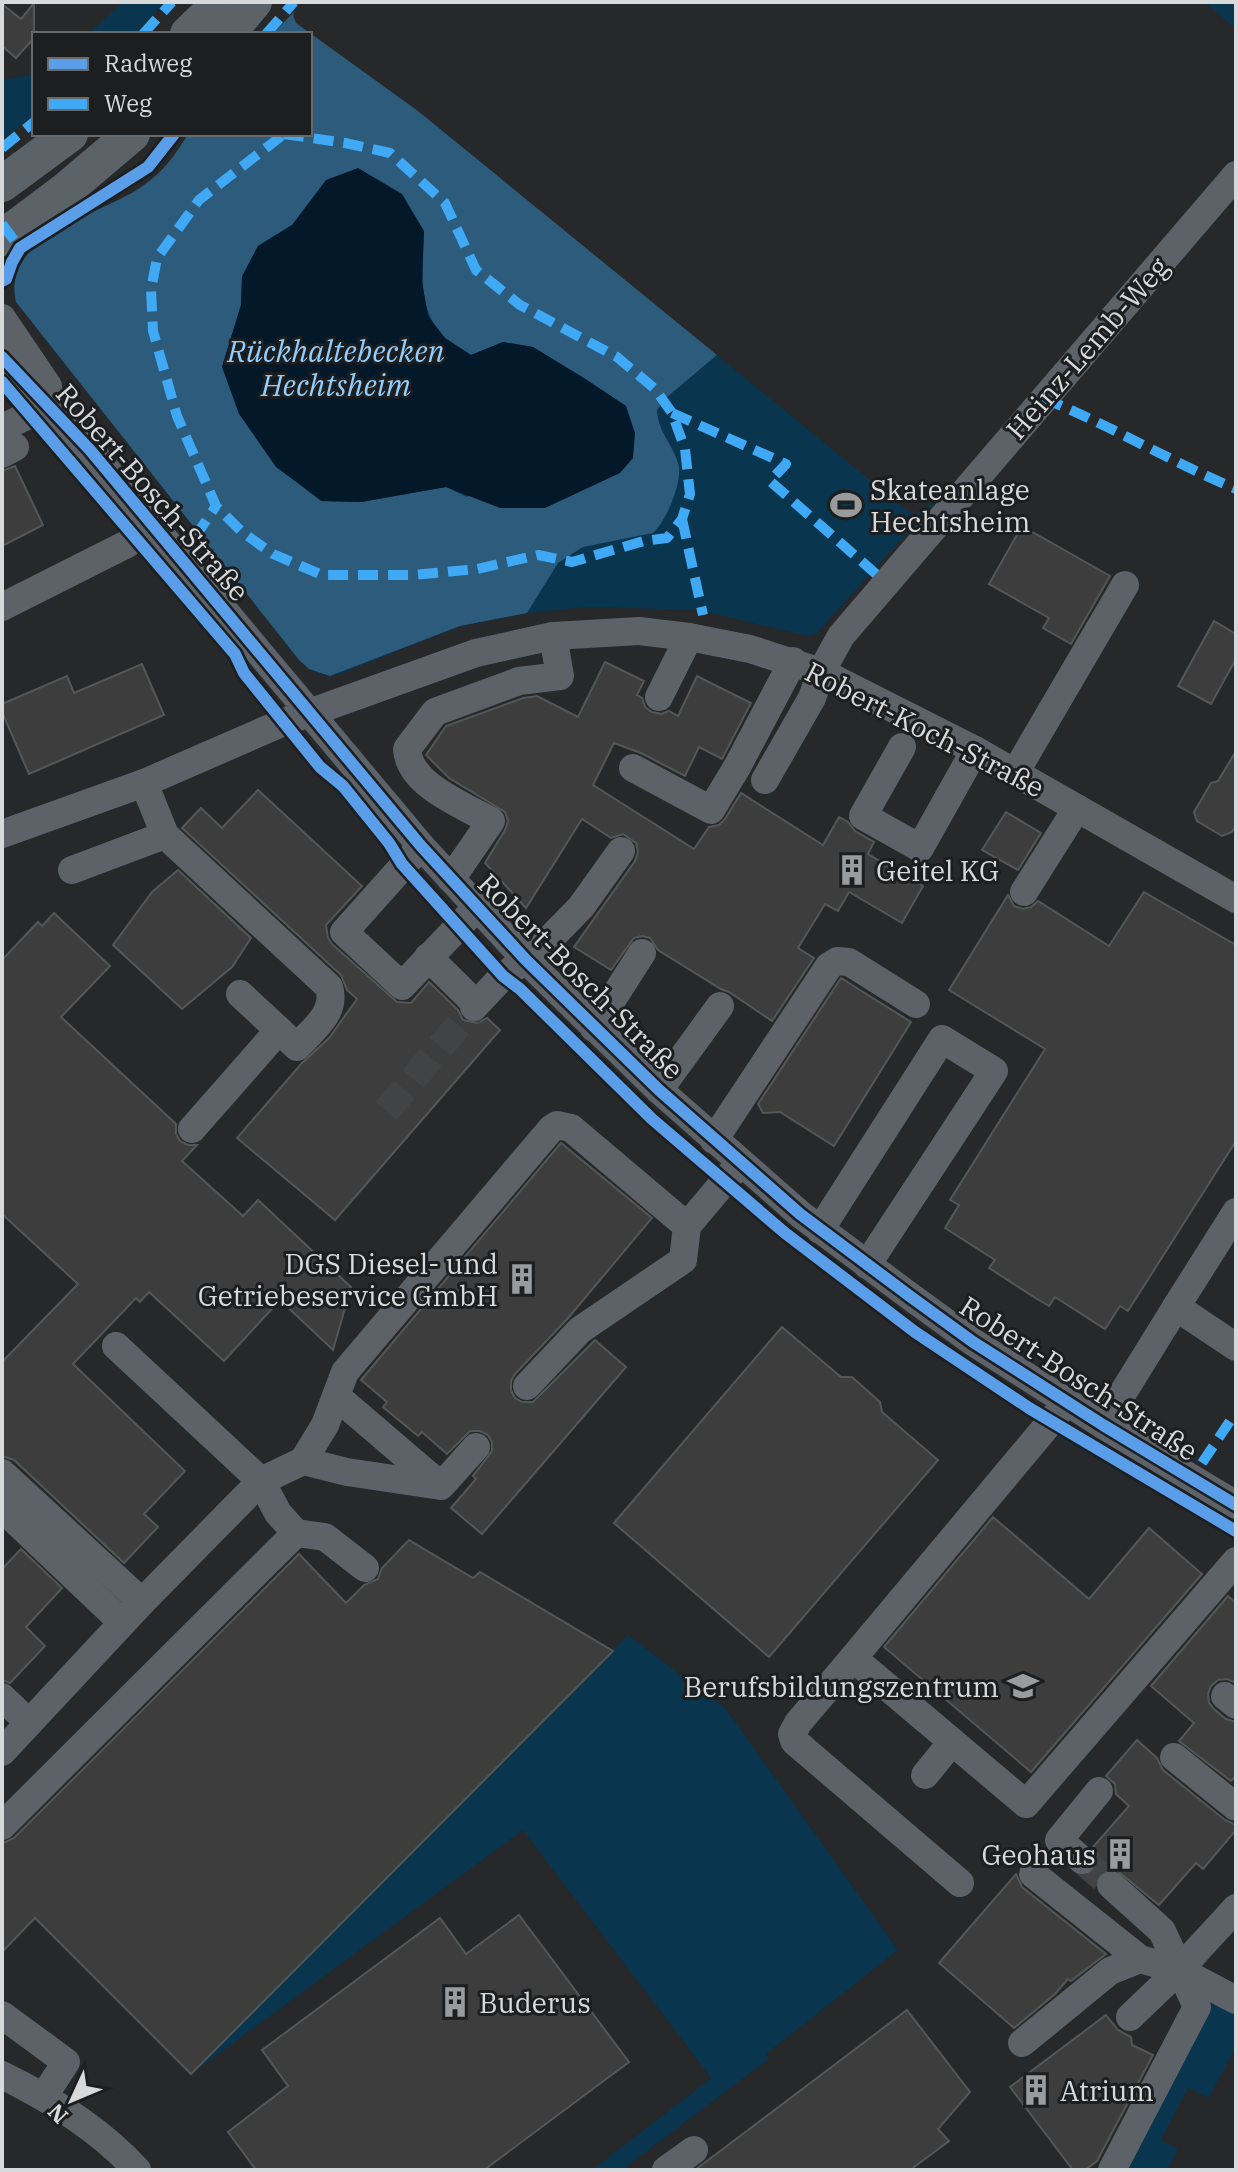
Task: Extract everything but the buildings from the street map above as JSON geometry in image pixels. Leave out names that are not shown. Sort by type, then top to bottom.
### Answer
[{"type":"main road","points":[[190,32],[221,2]]},
{"type":"main road","points":[[229,32],[254,2]]},
{"type":"main road","points":[[2,184],[67,136]]},
{"type":"main road","points":[[2,238],[130,136]]},
{"type":"street","name":"Heinz-Lemb-Weg","points":[[765,780],[812,698],[821,672],[841,636],[1236,175]]},
{"type":"street","name":"Robert-Bosch-Straße","points":[[2,318],[53,404],[90,450],[421,846],[526,960],[594,1028],[740,1163],[867,1265],[973,1342],[1236,1505]]},
{"type":"street","name":"Robert-Bosch-Straße","points":[[2,357],[53,404]]},
{"type":"street","points":[[6,443],[53,404]]},
{"type":"street","points":[[2,607],[127,544],[152,524]]},
{"type":"street","points":[[1015,773],[1125,585]]},
{"type":"street","name":"Robert-Koch-Straße","points":[[2,834],[144,783],[284,722],[476,653],[553,636],[639,631],[750,649],[821,672],[1232,886]]},
{"type":"street","points":[[451,879],[491,821],[422,781],[413,770],[407,749],[435,712],[519,681],[560,676],[553,636]]},
{"type":"street","points":[[659,697],[689,637]]},
{"type":"street","points":[[633,768],[711,810],[793,661]]},
{"type":"street","points":[[902,747],[863,816],[920,848],[975,750]]},
{"type":"street","points":[[144,783],[165,835],[329,987],[333,998],[329,1011],[297,1047],[240,994]]},
{"type":"street","points":[[1024,892],[1077,808]]},
{"type":"street","points":[[72,870],[165,835]]},
{"type":"street","points":[[421,846],[344,932],[402,986],[477,907]]},
{"type":"street","points":[[428,957],[475,1005],[581,907],[621,851]]},
{"type":"street","points":[[594,1028],[642,953]]},
{"type":"street","points":[[714,1140],[829,966],[837,961],[849,962],[916,1004]]},
{"type":"street","points":[[659,1090],[720,1006]]},
{"type":"street","points":[[192,1129],[279,1030]]},
{"type":"street","points":[[820,1230],[942,1039],[994,1071],[867,1265]]},
{"type":"street","points":[[2,1752],[122,1622],[261,1481],[303,1461],[325,1425],[345,1372],[551,1129],[557,1125],[571,1128],[687,1226]]},
{"type":"street","points":[[527,1386],[580,1330],[683,1260],[687,1226],[740,1163]]},
{"type":"street","points":[[1103,1425],[1236,1212]]},
{"type":"street","points":[[1176,1307],[1236,1347]]},
{"type":"street","points":[[116,1346],[261,1481],[278,1513],[296,1533],[325,1537],[365,1568]]},
{"type":"street","points":[[336,1396],[441,1486]]},
{"type":"street","points":[[960,1883],[794,1741],[792,1734],[1067,1402]]},
{"type":"street","points":[[441,1486],[476,1447]]},
{"type":"street","points":[[303,1461],[347,1472],[441,1486]]},
{"type":"street","points":[[2,1473],[142,1602]]},
{"type":"street","points":[[2,1508],[122,1622]]},
{"type":"street","points":[[2,1826],[296,1533]]},
{"type":"street","points":[[853,1658],[1026,1804],[1236,1561]]},
{"type":"street","points":[[2,1697],[29,1723]]},
{"type":"street","points":[[925,1775],[952,1742]]},
{"type":"street","points":[[1174,1757],[1236,1807]]},
{"type":"street","points":[[1082,1860],[1059,1840],[1099,1791]]},
{"type":"street","points":[[1033,1874],[1140,1959],[1179,1970],[1236,2000]]},
{"type":"street","points":[[1111,1885],[1162,1931],[1197,2007],[1112,2170]]},
{"type":"street","points":[[1130,2017],[1236,1908]]},
{"type":"street","points":[[1022,2043],[1110,1971],[1140,1959]]},
{"type":"street","points":[[2,2015],[66,2062],[44,2096]]},
{"type":"street","points":[[8,2087],[44,2096],[91,2128],[137,2170]]},
{"type":"street","points":[[666,2170],[694,2150]]},
{"type":"shaded area","points":[[123,2],[165,2],[138,32],[90,32]]},
{"type":"shaded area","points":[[1204,2],[1236,2],[1236,29]]},
{"type":"shaded area","points":[[295,11],[296,23],[308,32],[274,32]]},
{"type":"shaded area","points":[[312,35],[418,111],[717,355],[667,397],[657,410],[679,470],[673,500],[658,527],[653,533],[583,547],[558,563],[527,613],[460,626],[330,676],[309,669],[16,302],[15,279],[24,259],[39,243],[144,185],[158,174],[187,136],[312,136]],"holes":[[[292,225],[424,231],[423,273],[429,315],[445,338],[471,355],[503,342],[533,347],[626,406],[467,497],[446,487],[361,502],[321,501],[276,466],[222,367],[241,305],[242,276],[258,246]]]},
{"type":"shaded area","points":[[32,74],[32,117],[2,140],[2,80]]},
{"type":"shaded area","points":[[312,135],[705,365],[717,355],[914,516],[942,494],[817,633],[807,636],[699,610],[588,607],[526,613],[460,626],[339,674],[317,673],[299,660],[16,302],[15,279],[24,259],[39,243],[144,185],[158,174],[187,136]]},
{"type":"shaded area","points":[[36,425],[127,532],[122,534],[31,427]]},
{"type":"shaded area","points":[[143,551],[234,656],[229,660],[138,553]]},
{"type":"shaded area","points":[[340,788],[387,844],[383,848],[336,792]]},
{"type":"shaded area","points":[[551,1024],[705,1168],[702,1173],[548,1028]]},
{"type":"shaded area","points":[[792,1241],[896,1320],[893,1324],[789,1245]]},
{"type":"shaded area","points":[[930,1345],[1018,1405],[1015,1409],[927,1350]]},
{"type":"shaded area","points":[[1059,1431],[1236,1534],[1236,1540],[1056,1435]]},
{"type":"shaded area","points":[[628,1635],[726,1709],[898,1950],[766,2054],[769,2059],[622,2170],[592,2170],[711,2078],[523,1830],[191,2074]]},
{"type":"shaded area","points":[[1214,2002],[1236,2014],[1236,2046],[1209,2098],[1188,2088],[1161,2140],[1178,2149],[1167,2170],[1123,2170]]},
{"type":"water","name":"Rückhaltebecken Hechtsheim","points":[[358,168],[402,194],[424,231],[422,282],[428,316],[445,338],[471,355],[503,342],[533,347],[626,406],[635,433],[633,458],[620,473],[545,508],[500,508],[446,487],[361,502],[322,501],[276,467],[239,414],[222,367],[241,305],[242,277],[258,246],[292,225],[326,180]]},
{"type":"tunnel","points":[[386,1111],[474,1007]]},
{"type":"tunnel","points":[[1082,1860],[1111,1885]]},
{"type":"marked path","points":[[145,32],[172,2]]},
{"type":"marked path","points":[[268,32],[294,2]]},
{"type":"marked path","points":[[2,148],[32,124]]},
{"type":"marked path","points":[[281,136],[199,200],[157,258],[151,290],[153,331],[177,416],[216,506],[242,532],[273,554],[322,575],[413,575],[477,569],[538,555],[572,562],[644,541],[667,538],[682,519],[690,494],[685,449],[672,413],[655,389],[617,357],[520,305],[476,270],[445,203],[390,153],[298,136]]},
{"type":"marked path","points":[[2,224],[20,248]]},
{"type":"marked path","points":[[1043,398],[1236,489]]},
{"type":"marked path","points":[[672,413],[786,464],[770,481],[876,574]]},
{"type":"marked path","points":[[195,537],[216,506]]},
{"type":"marked path","points":[[682,519],[703,615]]},
{"type":"marked path","points":[[1202,1463],[1232,1418]]},
{"type":"cycle path","points":[[2,281],[6,279],[20,248],[148,167],[172,136]]},
{"type":"cycle path","points":[[2,357],[90,450],[421,846],[526,960],[659,1090],[800,1214],[973,1342],[1236,1505]]},
{"type":"cycle path","points":[[2,382],[235,654],[244,673],[320,767],[343,786],[402,864],[503,976],[652,1119],[785,1233],[915,1332],[1029,1408],[1236,1531]]},
{"type":"place","name":"Skateanlage Hechtsheim","points":[[846,505]]},
{"type":"place","name":"Geitel KG","points":[[852,870]]},
{"type":"place","name":"DGS Diesel- und Getriebeservice GmbH","points":[[522,1279]]},
{"type":"place","name":"Berufsbildungszentrum","points":[[1023,1686]]},
{"type":"place","name":"Geohaus","points":[[1120,1854]]},
{"type":"place","name":"Buderus","points":[[455,2002]]},
{"type":"place","name":"Atrium","points":[[1036,2090]]}]
